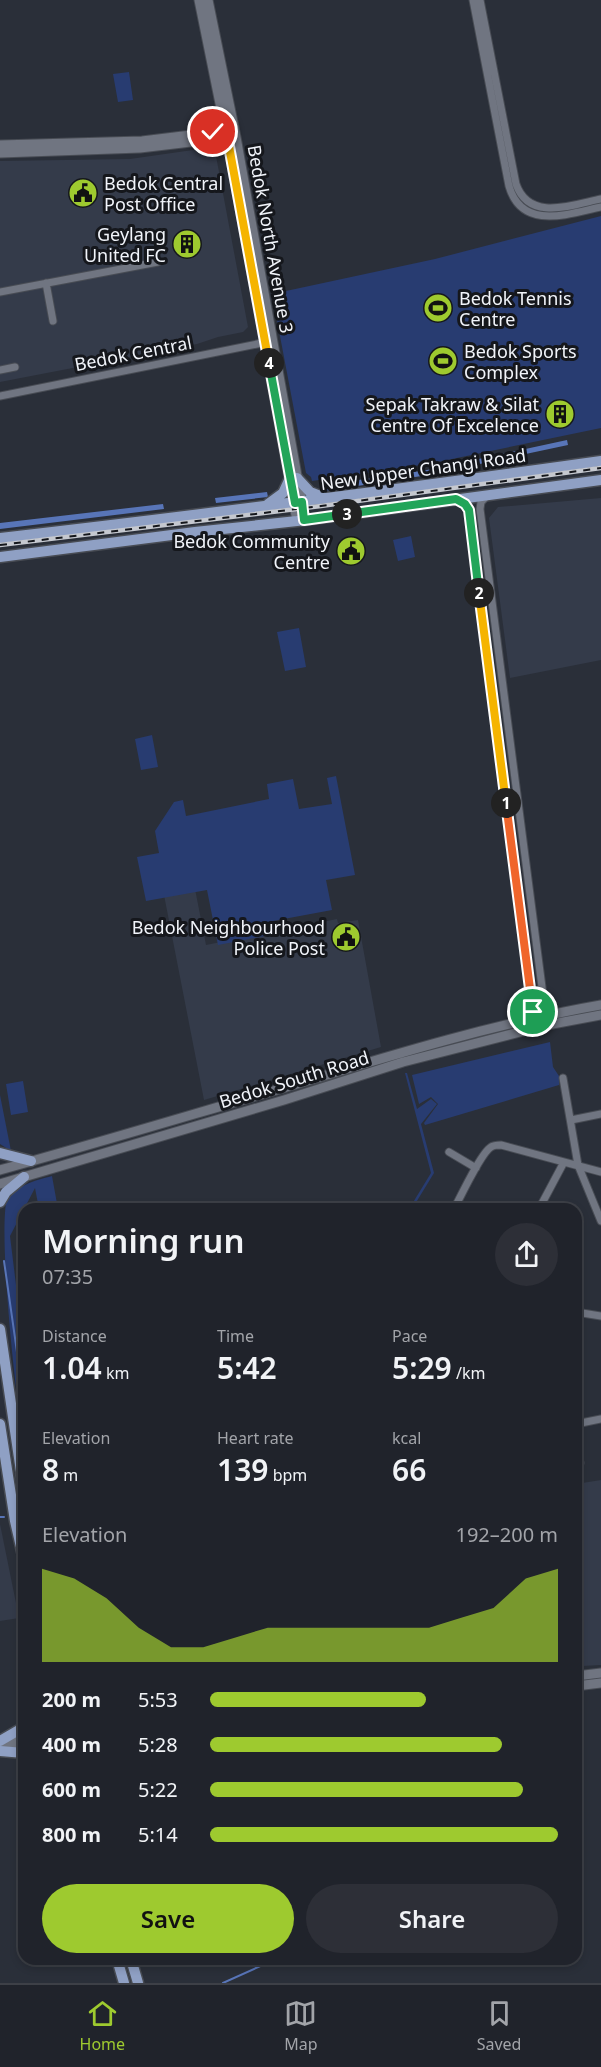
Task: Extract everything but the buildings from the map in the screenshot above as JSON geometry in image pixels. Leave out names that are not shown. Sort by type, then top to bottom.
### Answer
[{"type":"main road","name":"Bedok North Avenue 3","points":[[199,0],[231,134]]},
{"type":"main road","name":"Bedok North Avenue 3","points":[[208,0],[301,521]]},
{"type":"main road","points":[[0,145],[142,141],[231,134]]},
{"type":"main road","points":[[0,153],[140,148],[231,134]]},
{"type":"main road","name":"New Upper Changi Road","points":[[0,538],[298,503],[601,461]]},
{"type":"main road","points":[[266,506],[281,495],[294,478],[310,492],[328,499]]},
{"type":"main road","name":"New Upper Changi Road","points":[[0,557],[301,521],[601,480]]},
{"type":"main road","name":"Bedok South Road","points":[[0,1184],[534,1017],[601,1005]]},
{"type":"main road","name":"Bedok South Road","points":[[0,1170],[429,1050],[601,1015]]},
{"type":"main road","points":[[0,1153],[31,1161]]},
{"type":"main road","points":[[0,1202],[6,1192],[24,1177]]},
{"type":"main road","points":[[0,1329],[18,1451]]},
{"type":"main road","points":[[0,1424],[18,1534]]},
{"type":"main road","points":[[582,1675],[601,1673]]},
{"type":"main road","points":[[582,1685],[601,1683]]},
{"type":"main road","points":[[0,1742],[18,1730]]},
{"type":"main road","points":[[0,1742],[18,1740]]},
{"type":"main road","points":[[0,1750],[18,1747]]},
{"type":"main road","points":[[0,1750],[18,1752]]},
{"type":"main road","points":[[119,1965],[124,1983]]},
{"type":"main road","points":[[133,1965],[138,1983]]},
{"type":"street","points":[[473,0],[513,198],[527,211],[542,216],[555,216],[601,207]]},
{"type":"street","points":[[480,0],[516,184],[521,195],[531,204],[544,209],[601,200]]},
{"type":"street","points":[[0,292],[158,261]]},
{"type":"street","points":[[46,283],[53,321]]},
{"type":"street","name":"Bedok Central","points":[[0,396],[269,341]]},
{"type":"street","points":[[0,370],[15,367]]},
{"type":"street","points":[[489,495],[481,502],[480,509],[547,1025]]},
{"type":"street","points":[[456,499],[465,504],[469,510],[535,1028]]},
{"type":"street","points":[[563,1078],[578,1166],[601,1221]]},
{"type":"street","points":[[571,1120],[601,1114]]},
{"type":"street","points":[[457,1203],[488,1149],[495,1145],[601,1172]]},
{"type":"street","points":[[448,1152],[476,1168]]},
{"type":"street","points":[[542,1203],[564,1162]]},
{"type":"street","points":[[582,1313],[601,1316]]},
{"type":"street","points":[[582,1423],[601,1419]]},
{"type":"shaded area","points":[[129,72],[133,100],[118,102],[113,74]]},
{"type":"shaded area","points":[[207,148],[216,156],[248,327],[243,332],[197,344],[0,382],[0,161],[130,159]]},
{"type":"shaded area","name":"Bedok Sports Complex","points":[[601,216],[601,428],[428,464],[312,481],[306,473],[272,294],[435,259]]},
{"type":"shaded area","points":[[567,440],[568,445],[428,475],[325,491],[324,485],[427,470]]},
{"type":"shaded area","points":[[267,492],[268,497],[216,503],[215,498]]},
{"type":"shaded area","points":[[601,498],[601,660],[510,678],[489,518],[498,507]]},
{"type":"shaded area","points":[[163,504],[164,509],[0,529],[0,523]]},
{"type":"shaded area","points":[[411,536],[415,557],[398,561],[393,540]]},
{"type":"shaded area","points":[[299,628],[306,667],[285,671],[277,632]]},
{"type":"shaded area","points":[[152,735],[158,767],[141,770],[135,739]]},
{"type":"shaded area","points":[[336,776],[355,875],[326,880],[332,910],[273,921],[275,934],[218,945],[207,890],[146,901],[137,857],[159,853],[155,831],[174,802],[183,800],[186,816],[269,799],[267,784],[293,779],[299,809],[332,804],[327,778]]},
{"type":"shaded area","points":[[195,889],[206,945],[337,919],[338,923],[358,920],[381,1047],[204,1100],[164,895]]},
{"type":"shaded area","points":[[550,1042],[553,1067],[559,1076],[559,1085],[425,1125],[424,1123],[438,1104],[431,1097],[419,1104],[412,1075]]},
{"type":"shaded area","points":[[405,1073],[407,1073],[417,1109],[431,1099],[437,1104],[421,1124],[434,1173],[416,1203],[413,1203],[431,1173]]},
{"type":"shaded area","points":[[23,1081],[28,1112],[11,1115],[6,1084]]},
{"type":"shaded area","points":[[0,1095],[11,1151],[0,1144]]},
{"type":"shaded area","points":[[52,1176],[57,1203],[38,1203],[35,1188],[27,1203],[18,1203],[18,1221],[10,1236],[18,1301],[18,1400],[6,1276],[6,1203],[14,1192],[32,1182]]},
{"type":"shaded area","points":[[601,1480],[601,1665],[582,1666],[582,1483]]},
{"type":"shaded area","points":[[0,1524],[18,1618],[0,1621]]},
{"type":"waterway","points":[[4,1261],[18,1359]]},
{"type":"waterway","points":[[223,1983],[263,1965]]},
{"type":"railway","points":[[0,545],[321,506],[601,468]]},
{"type":"place","name":"Bedok Central Post Office","points":[[83,193]]},
{"type":"place","name":"Geylang United FC","points":[[187,244]]},
{"type":"place","name":"Bedok Tennis Centre","points":[[438,308]]},
{"type":"place","name":"Bedok Sports Complex","points":[[443,361]]},
{"type":"place","name":"Sepak Takraw & Silat Centre Of Excelence","points":[[560,414]]},
{"type":"place","name":"Bedok Community Centre","points":[[351,551]]},
{"type":"place","name":"Bedok Neighbourhood Police Post","points":[[346,937]]},
{"type":"route","points":[[213,132],[226,130],[295,503],[302,502],[304,520],[456,499],[468,507],[533,1012]]}]
